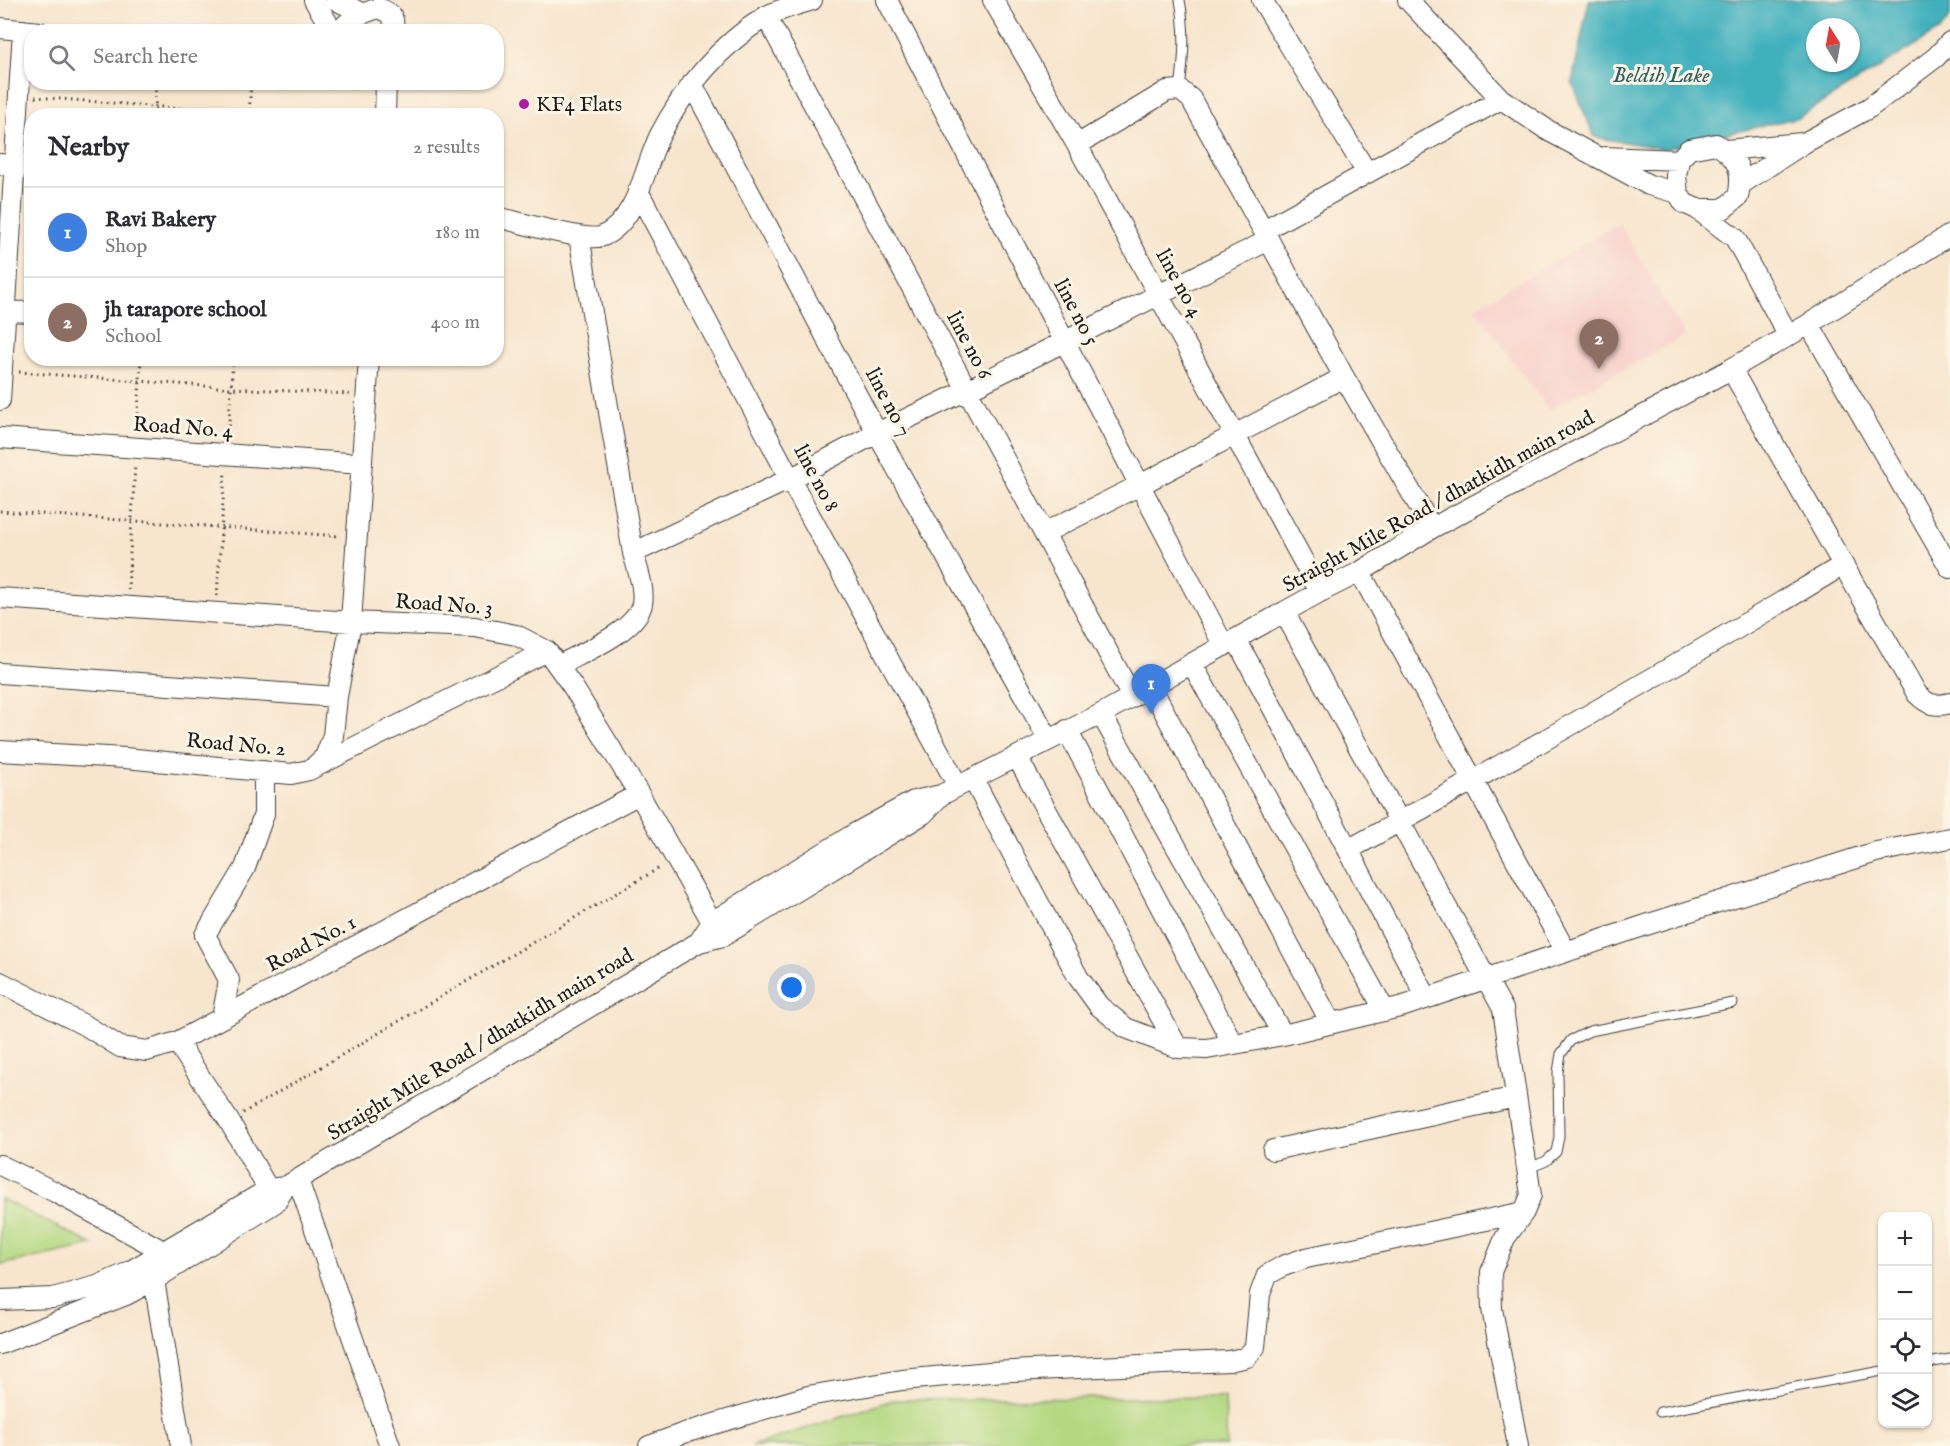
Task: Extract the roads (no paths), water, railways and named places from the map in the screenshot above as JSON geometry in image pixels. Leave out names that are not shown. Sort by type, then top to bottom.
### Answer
[{"type":"street","points":[[314,0],[328,24]]},
{"type":"street","points":[[336,0],[375,7],[391,13],[394,17]]},
{"type":"street","points":[[504,219],[579,236],[602,237],[624,222],[660,135],[692,84],[734,41],[766,16],[812,0]]},
{"type":"street","name":"line no 5","points":[[887,0],[1140,485],[1348,849],[1427,998]]},
{"type":"street","name":"line no 4","points":[[993,0],[1077,145],[1320,592]]},
{"type":"street","points":[[1262,0],[1367,173]]},
{"type":"street","points":[[1408,0],[1501,99],[1549,131],[1650,185],[1678,193]]},
{"type":"street","points":[[345,24],[375,7]]},
{"type":"street","name":"line no 6","points":[[766,16],[1132,697]]},
{"type":"street","points":[[0,28],[24,30]]},
{"type":"street","points":[[1697,209],[1723,209],[1740,190],[1804,143],[1869,108],[1936,57],[1950,42]]},
{"type":"street","points":[[0,400],[19,96],[24,69]]},
{"type":"street","name":"line no 7","points":[[692,84],[877,433],[1049,740]]},
{"type":"street","points":[[385,108],[386,90]]},
{"type":"street","points":[[1077,145],[1167,91],[1180,90],[1191,99],[1344,377],[1432,528]]},
{"type":"street","points":[[633,554],[790,479],[877,433],[1159,295],[1266,235],[1367,173],[1501,99]]},
{"type":"street","points":[[1726,150],[1804,143]]},
{"type":"street","points":[[1735,238],[1740,190],[1737,161],[1716,144],[1689,149],[1679,160],[1676,176],[1678,193],[1684,203],[1697,209],[1735,238],[1788,335]]},
{"type":"street","points":[[1599,157],[1679,160]]},
{"type":"street","name":"line no 8","points":[[638,191],[790,479],[958,787],[1078,977],[1099,1006],[1126,1028],[1178,1048],[1207,1049],[1283,1035],[1384,1011],[1427,998],[1876,852],[1950,838]]},
{"type":"street","name":"Straight Mile Road / dhatkidh main road","points":[[0,1300],[53,1298],[96,1286],[127,1273],[163,1251],[282,1189],[699,942],[717,929],[923,814],[958,787],[1101,714],[1150,685],[1360,572],[1432,528],[1731,369],[1809,324],[1950,235]]},
{"type":"street","name":"Road No. 2","points":[[0,751],[125,758],[291,774],[309,770],[552,658],[621,631],[636,619],[642,603],[641,587],[633,554],[579,236]]},
{"type":"street","points":[[5,311],[24,312]]},
{"type":"street","points":[[1809,324],[1950,567]]},
{"type":"street","points":[[309,770],[325,757],[333,736],[337,697],[351,622],[369,366]]},
{"type":"street","points":[[1731,369],[1917,694],[1927,704],[1949,707]]},
{"type":"street","points":[[1044,533],[1344,377]]},
{"type":"street","name":"Road No. 4","points":[[0,438],[362,464]]},
{"type":"street","points":[[1348,849],[1473,782],[1718,641],[1843,565]]},
{"type":"street","points":[[1360,572],[1566,952]]},
{"type":"street","name":"Road No. 3","points":[[0,598],[351,622],[475,627],[516,635],[552,658]]},
{"type":"street","points":[[1284,612],[1503,1009],[1531,1195],[1524,1212],[1504,1238],[1491,1272],[1492,1309],[1518,1446]]},
{"type":"street","points":[[552,658],[639,794],[717,929]]},
{"type":"street","points":[[1192,664],[1384,1011]]},
{"type":"street","points":[[0,673],[337,697]]},
{"type":"street","points":[[1150,685],[1331,1023]]},
{"type":"street","points":[[1101,714],[1283,1035]]},
{"type":"street","points":[[1067,730],[1233,1044]]},
{"type":"street","points":[[1017,758],[1178,1048]]},
{"type":"street","points":[[222,1018],[229,980],[205,935],[245,868],[264,814],[264,771]]},
{"type":"street","name":"Road No. 1","points":[[0,982],[88,1027],[120,1047],[147,1051],[177,1042],[639,794]]},
{"type":"street","points":[[177,1042],[229,1121],[282,1189],[390,1446]]},
{"type":"street","points":[[1273,1150],[1516,1097]]},
{"type":"street","points":[[0,1165],[163,1251]]},
{"type":"street","name":"Straight Mile Road / dhatkidh main road","points":[[0,1344],[84,1313],[154,1281],[282,1189]]},
{"type":"street","points":[[649,1446],[808,1396],[902,1380],[990,1372],[1229,1361],[1247,1357],[1255,1347],[1260,1294],[1267,1275],[1283,1266],[1306,1258],[1524,1212]]},
{"type":"street","points":[[154,1281],[181,1446]]},
{"type":"lane","points":[[1180,0],[1185,27],[1180,90]]},
{"type":"lane","points":[[1527,1169],[1545,1161],[1556,1152],[1559,1137],[1558,1072],[1561,1054],[1571,1040],[1590,1032],[1733,1003]]},
{"type":"lane","points":[[1932,1362],[1950,1359]]},
{"type":"lane","points":[[1660,1412],[1878,1372]]},
{"type":"water","name":"Beldih Lake","points":[[1589,0],[1950,0],[1950,18],[1940,30],[1799,117],[1664,149],[1594,137],[1572,82]]},
{"type":"place","name":"KF4 Flats","points":[[524,104]]},
{"type":"place","name":"jh tarapore school","points":[[1599,369]]},
{"type":"place","name":"Ravi Bakery","points":[[1151,714]]}]
